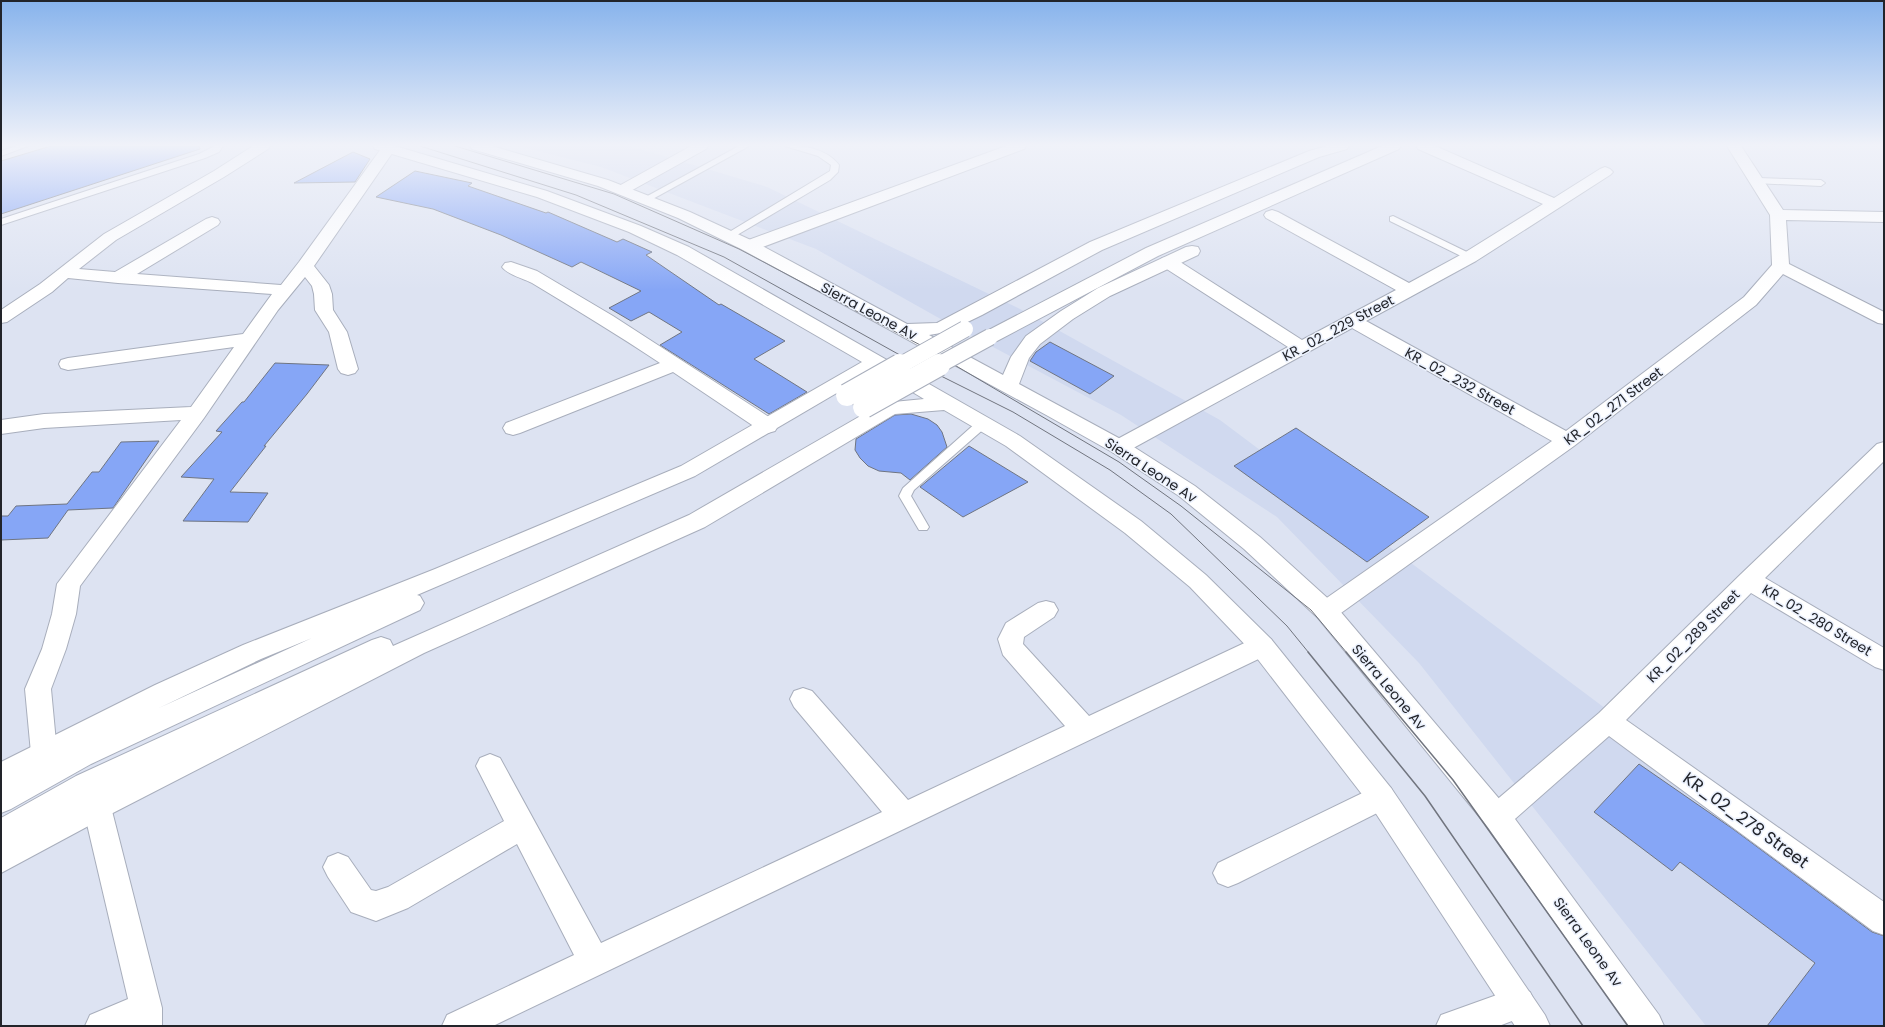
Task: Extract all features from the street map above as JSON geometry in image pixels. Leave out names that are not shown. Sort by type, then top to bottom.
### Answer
[{"type":"main road","points":[[1,318],[46,288],[64,272],[110,237],[185,194]]},
{"type":"main road","points":[[44,752],[38,689],[54,649],[64,614],[69,584],[197,413],[284,290],[305,266],[353,194]]},
{"type":"main road","points":[[542,194],[635,229],[690,255],[1013,441],[1057,471],[1133,527],[1198,580],[1262,646],[1381,797],[1527,1014],[1452,1026]]},
{"type":"main road","name":"Sierra Leone Av","points":[[632,194],[749,246],[1009,385],[1119,447],[1187,491],[1252,544],[1326,611],[1497,817],[1648,1026]]},
{"type":"main road","points":[[749,246],[890,194]]},
{"type":"main road","points":[[902,329],[927,330],[941,328],[976,311],[1096,246],[1219,194]]},
{"type":"main road","points":[[1,833],[94,781],[433,623],[687,510],[965,329],[1084,263],[1256,194]]},
{"type":"main road","points":[[1,800],[88,752],[426,597],[529,555],[660,496],[990,337],[1152,252],[1273,194]]},
{"type":"main road","points":[[1009,385],[1020,357],[1033,340],[1095,298],[1168,262],[1317,194]]},
{"type":"main road","points":[[1533,194],[1553,203]]},
{"type":"main road","name":"KR_02_229 Street","points":[[1119,447],[1470,257],[1568,194]]},
{"type":"main road","points":[[1766,194],[1778,214],[1781,266],[1884,319]]},
{"type":"main road","points":[[1778,214],[1884,217]]},
{"type":"main road","points":[[1272,215],[1409,290]]},
{"type":"main road","points":[[118,278],[212,222]]},
{"type":"main road","points":[[1168,262],[1302,348]]},
{"type":"main road","points":[[305,266],[320,285],[323,294],[324,310],[338,332],[348,369]]},
{"type":"main road","points":[[511,266],[532,275],[607,320],[768,426]]},
{"type":"main road","name":"KR_02_271 Street","points":[[1326,611],[1567,442],[1750,301],[1781,266]]},
{"type":"main road","points":[[64,272],[118,278],[284,290]]},
{"type":"main road","name":"KR_02_232 Street","points":[[1353,321],[1567,442]]},
{"type":"main road","points":[[68,364],[249,339]]},
{"type":"main road","points":[[1,775],[44,752],[164,693],[252,652],[436,578],[688,471],[876,362]]},
{"type":"main road","points":[[513,428],[675,364]]},
{"type":"main road","points":[[1,858],[97,807],[416,646],[697,521],[890,408],[947,403]]},
{"type":"main road","points":[[1,427],[44,421],[197,413]]},
{"type":"main road","name":"KR_02_289 Street","points":[[1497,817],[1608,721],[1749,580],[1884,449]]},
{"type":"main road","name":"KR_02_280 Street","points":[[1749,580],[1884,660]]},
{"type":"main road","points":[[1046,610],[1015,630],[1010,639],[1012,648],[1084,729]]},
{"type":"main road","points":[[458,1026],[1262,646]]},
{"type":"main road","points":[[803,699],[903,815]]},
{"type":"main road","name":"KR_02_278 Street","points":[[1608,721],[1884,920]]},
{"type":"main road","points":[[490,766],[594,962]]},
{"type":"main road","points":[[1228,873],[1381,797]]},
{"type":"main road","points":[[97,807],[146,1017],[101,1026]]},
{"type":"main road","points":[[338,867],[362,902],[376,906],[397,898],[522,826]]},
{"type":"lane","points":[[1,222],[86,194]]},
{"type":"lane","points":[[646,199],[655,194]]},
{"type":"lane","points":[[729,236],[800,194]]},
{"type":"lane","points":[[1393,219],[1470,257]]},
{"type":"lane","points":[[923,527],[905,496],[909,488],[982,424]]},
{"type":"shaded area","points":[[672,194],[781,194],[1020,309],[1220,420],[1884,917],[1884,1026],[1706,1026],[1419,663],[1277,517],[1121,415],[946,322],[816,249]]},
{"type":"building","points":[[1,194],[62,194],[1,214]]},
{"type":"building","points":[[381,194],[491,194],[546,213],[548,212],[617,242],[623,239],[652,252],[646,255],[719,305],[721,304],[785,341],[754,359],[807,392],[769,414],[660,345],[682,332],[649,312],[631,321],[609,308],[641,291],[581,262],[572,267],[501,235],[433,209],[376,197]]},
{"type":"building","points":[[1050,342],[1114,376],[1090,394],[1030,361],[1036,352]]},
{"type":"building","points":[[275,363],[329,365],[264,446],[266,446],[230,492],[268,493],[248,522],[183,521],[214,479],[181,477],[222,432],[216,431],[242,402],[244,402]]},
{"type":"building","points":[[911,414],[928,419],[937,425],[942,432],[947,447],[910,480],[901,473],[879,471],[868,466],[855,450],[856,439],[895,415]]},
{"type":"building","points":[[1296,428],[1429,517],[1367,562],[1234,466]]},
{"type":"building","points":[[159,441],[113,508],[68,510],[48,538],[1,540],[1,516],[8,516],[16,506],[67,504],[92,472],[99,472],[121,442]]},
{"type":"building","points":[[969,446],[1028,482],[963,517],[920,487]]},
{"type":"building","points":[[1639,764],[1733,829],[1872,932],[1884,936],[1884,1026],[1767,1026],[1815,963],[1680,862],[1672,871],[1594,812]]},
{"type":"tram line","points":[[573,194],[724,257],[907,359],[1013,412],[1110,470],[1171,514],[1287,626],[1309,653]]},
{"type":"tram line","points":[[614,194],[739,249],[924,347],[1119,462],[1181,506],[1311,610],[1347,653]]},
{"type":"tram line","points":[[1308,652],[1425,796],[1583,1026]]},
{"type":"tram line","points":[[1346,652],[1453,780],[1628,1026]]}]
